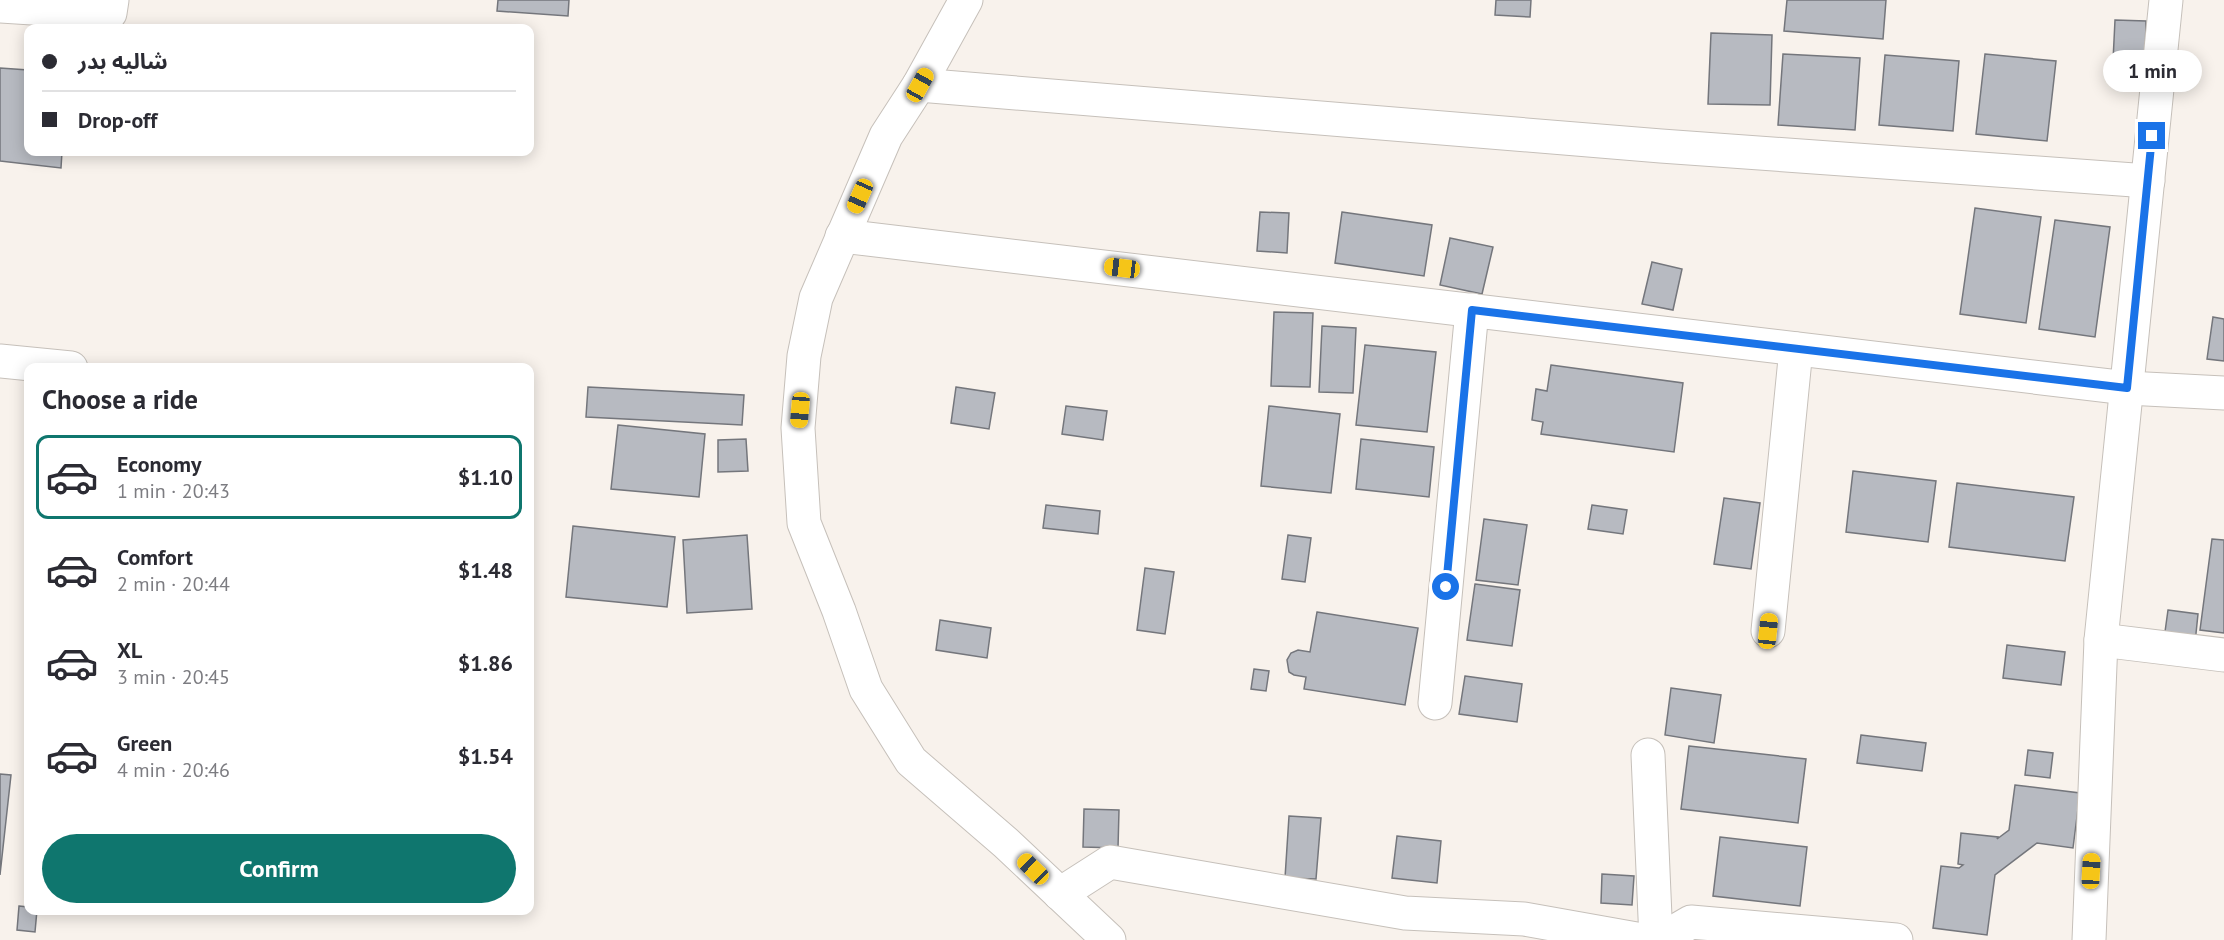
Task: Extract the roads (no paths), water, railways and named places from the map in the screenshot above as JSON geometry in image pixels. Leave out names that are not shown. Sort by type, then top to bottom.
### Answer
[{"type":"street","points":[[0,6],[110,12],[112,0]]},
{"type":"street","points":[[966,0],[920,85],[886,135],[816,298],[804,356],[798,428],[804,523],[839,611],[866,689],[911,761],[1006,843],[1109,940]]},
{"type":"street","points":[[2089,940],[2101,640],[2166,0]]},
{"type":"street","points":[[920,85],[1661,146],[2148,181]]},
{"type":"street","points":[[842,236],[2127,388],[2224,393]]},
{"type":"street","points":[[1435,703],[1472,310]]},
{"type":"street","points":[[1768,631],[1796,349]]},
{"type":"street","points":[[0,361],[24,363]]},
{"type":"street","points":[[2101,640],[2224,655]]},
{"type":"street","points":[[1648,755],[1658,940],[1691,922],[1896,940]]},
{"type":"street","points":[[1060,894],[1110,862],[1405,913],[1524,919],[1642,940]]}]
